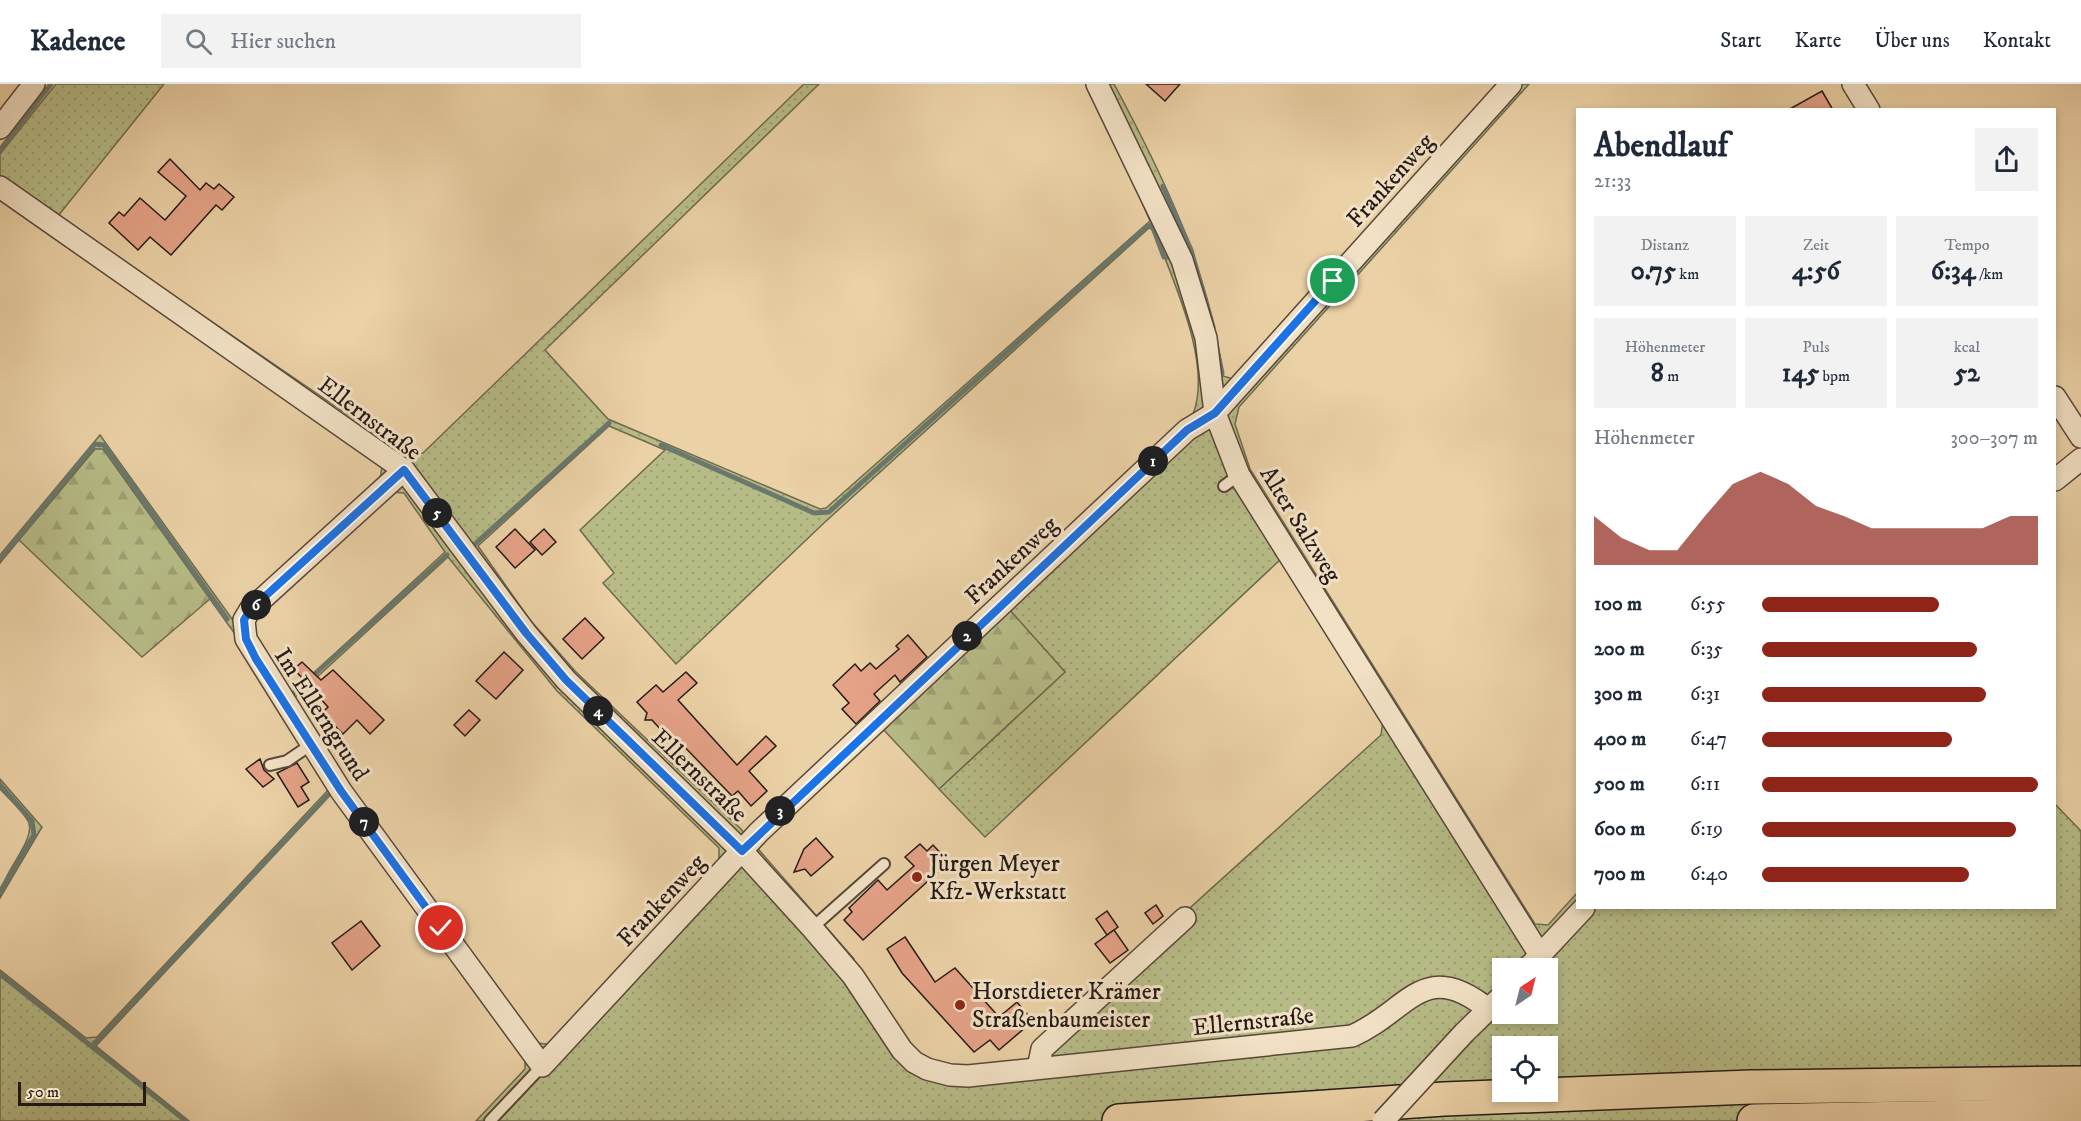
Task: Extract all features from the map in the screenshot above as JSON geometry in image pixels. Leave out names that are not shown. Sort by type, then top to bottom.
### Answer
[{"type":"highway","points":[[1119,1121],[1444,1099],[1751,1087],[2081,1083]]},
{"type":"highway","points":[[1754,1121],[2081,1115]]},
{"type":"street","points":[[0,128],[34,84]]},
{"type":"street","name":"Alter Salzweg","points":[[1097,84],[1182,260],[1206,338],[1215,413],[1232,480],[1531,958]]},
{"type":"street","name":"Frankenweg","points":[[542,1066],[767,824],[1187,430],[1215,413],[1511,84]]},
{"type":"street","points":[[1853,84],[1868,108]]},
{"type":"street","name":"Ellernstraße","points":[[0,187],[404,470],[526,633],[566,680],[742,851],[853,976],[902,1050],[914,1062],[938,1073],[968,1076],[1352,1036],[1373,1027],[1418,991],[1441,987],[1457,988],[1492,1001]]},
{"type":"street","points":[[2056,399],[2081,437]]},
{"type":"street","points":[[2056,479],[2081,459]]},
{"type":"street","name":"Im Ellerngrund","points":[[404,470],[250,610],[244,620],[246,639],[256,659],[341,791],[542,1066]]},
{"type":"street","points":[[1537,958],[1583,909]]},
{"type":"street","points":[[1038,1068],[1042,1049],[1185,918]]},
{"type":"street","points":[[1383,1121],[1492,1006]]},
{"type":"lane","points":[[270,765],[287,761],[312,744]]},
{"type":"lane","points":[[812,928],[884,864]]},
{"type":"lane","name":"Frankenweg","points":[[489,1121],[542,1066]]},
{"type":"green space","points":[[56,84],[164,84],[58,216],[0,175],[0,154]]},
{"type":"green space","points":[[804,84],[819,84],[545,350],[608,419],[820,509],[826,508],[1150,221],[1118,146],[1086,84],[1114,84],[1150,154],[1167,189],[1196,262],[1217,338],[1223,376],[1233,379],[1498,84],[1529,84],[1239,407],[1235,424],[1250,469],[1535,924],[1548,925],[1576,894],[1576,909],[2056,909],[2056,805],[2081,831],[2081,1121],[476,1121],[525,1069],[525,1054],[333,792],[96,1046],[189,1121],[0,1121],[0,970],[86,1038],[97,1037],[330,788],[235,634],[103,450],[94,449],[0,563],[0,555],[100,435],[232,619],[380,480],[382,466],[185,326],[196,311],[407,455],[423,453]],"holes":[[[1149,228],[1154,230],[1180,296],[1194,346],[1198,371],[1198,393],[1193,414],[1008,609],[1065,672],[939,789],[985,837],[1282,558],[1383,720],[1381,735],[1066,1020],[1036,1077],[918,1072],[892,1055],[838,973],[854,959],[740,828],[576,672],[530,620],[478,546],[609,426],[665,450],[580,530],[614,573],[603,583],[676,664],[825,522]],[[390,492],[404,493],[445,552],[290,695],[252,634],[254,619]],[[448,557],[557,691],[719,848],[719,862],[548,1044],[535,1043],[345,784],[292,700]]]},
{"type":"green space","points":[[95,449],[103,449],[210,599],[142,657],[19,540]]},
{"type":"green space","points":[[1008,608],[1065,672],[939,789],[882,728]]},
{"type":"green space","points":[[0,779],[42,827],[0,898],[6,878],[24,847],[30,828],[22,813],[0,789]]},
{"type":"building","points":[[1146,84],[1180,84],[1165,101]]},
{"type":"building","points":[[1822,91],[1832,108],[1792,108]]},
{"type":"building","points":[[170,159],[200,190],[206,183],[214,189],[219,184],[234,197],[222,210],[216,205],[171,255],[150,237],[138,250],[109,223],[119,212],[124,216],[140,198],[165,220],[186,196],[158,172]]},
{"type":"building","points":[[515,529],[535,550],[515,568],[496,547]]},
{"type":"building","points":[[544,529],[556,542],[542,555],[530,542]]},
{"type":"building","points":[[585,618],[604,638],[582,659],[563,639]]},
{"type":"building","points":[[908,635],[927,657],[900,682],[895,675],[874,694],[880,701],[856,724],[842,709],[849,703],[833,685],[855,664],[861,671],[870,663],[876,669],[899,649],[896,646]]},
{"type":"building","points":[[504,652],[523,670],[496,699],[476,681]]},
{"type":"building","points":[[302,662],[321,680],[333,670],[384,720],[370,734],[357,720],[343,734],[322,713],[328,707],[294,669]]},
{"type":"building","points":[[686,672],[697,683],[678,700],[737,765],[766,736],[776,746],[749,771],[767,791],[751,806],[738,791],[732,796],[675,737],[671,741],[652,720],[645,720],[647,713],[637,702],[656,685],[663,692]]},
{"type":"building","points":[[469,710],[480,720],[465,736],[454,725]]},
{"type":"building","points":[[260,759],[264,770],[274,779],[263,787],[246,769]]},
{"type":"building","points":[[297,763],[309,782],[301,787],[309,800],[298,807],[277,773]]},
{"type":"building","points":[[816,838],[833,857],[811,876],[805,869],[794,872],[804,849]]},
{"type":"building","points":[[920,844],[927,851],[933,845],[949,862],[863,940],[844,920],[852,912],[849,908],[878,880],[887,890],[914,866],[905,857]]},
{"type":"building","points":[[1156,905],[1163,916],[1153,924],[1145,913]]},
{"type":"building","points":[[1107,911],[1118,927],[1107,935],[1096,919]]},
{"type":"building","points":[[361,921],[380,946],[352,970],[332,943]]},
{"type":"building","points":[[1114,930],[1128,950],[1110,963],[1095,944]]},
{"type":"building","name":"Horstdieter Krämer Straßenbaumeister","points":[[905,937],[935,982],[955,968],[999,1017],[1017,1002],[1033,1021],[999,1050],[990,1040],[974,1052],[902,973],[887,949]]},
{"type":"waterway","points":[[0,150],[51,84]]},
{"type":"waterway","points":[[1163,186],[1191,250],[1213,327]]},
{"type":"waterway","points":[[661,445],[814,513],[829,512],[1146,227],[1152,225],[1164,257],[1169,257]]},
{"type":"waterway","points":[[1218,354],[1222,373]]},
{"type":"waterway","points":[[475,544],[609,423]]},
{"type":"waterway","points":[[0,559],[95,444],[104,445],[227,619]]},
{"type":"waterway","points":[[289,697],[447,555]]},
{"type":"waterway","points":[[0,785],[32,821],[34,835],[0,892]]},
{"type":"waterway","points":[[92,1046],[328,795]]},
{"type":"waterway","points":[[0,974],[186,1121]]},
{"type":"place","name":"Jürgen Meyer Kfz-Werkstatt","points":[[917,877]]},
{"type":"place","name":"Horstdieter Krämer Straßenbaumeister","points":[[960,1005]]},
{"type":"route","points":[[441,928],[341,791],[256,659],[246,639],[244,620],[250,610],[404,470],[526,633],[566,680],[742,851],[759,832],[1187,430],[1215,413],[1333,281]]}]
